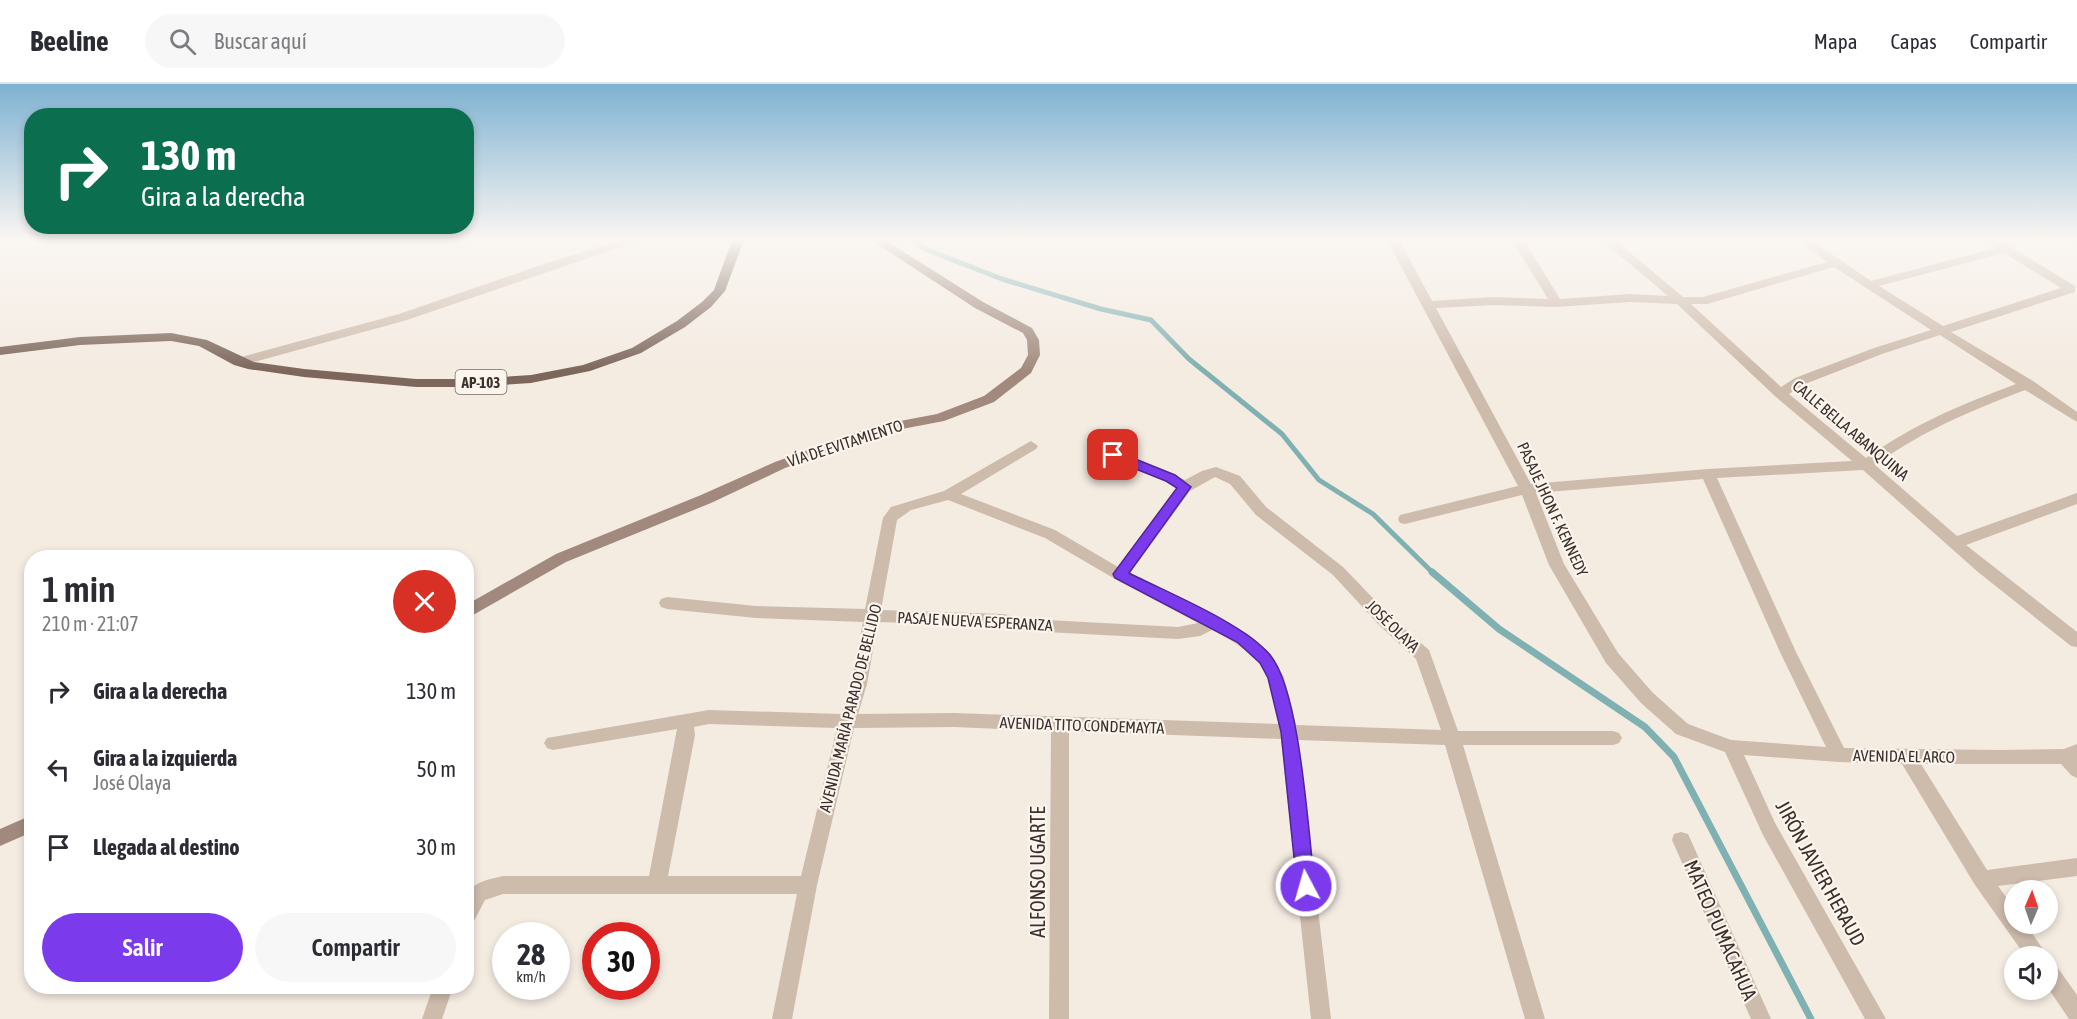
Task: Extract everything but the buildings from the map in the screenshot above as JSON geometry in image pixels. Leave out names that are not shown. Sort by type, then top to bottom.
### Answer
[{"type":"main road","name":"AP-103","points":[[0,351],[80,341],[171,338],[203,344],[239,362],[253,366],[363,380],[417,383],[524,379],[614,361],[652,344],[709,302],[723,284]]},
{"type":"main road","name":"VÍA DE EVITAMIENTO","points":[[474,608],[561,558],[706,500],[780,465],[879,429],[939,418],[989,399],[1026,370],[1035,355],[1033,340],[1028,331],[946,284]]},
{"type":"main road","points":[[0,838],[24,828]]},
{"type":"street","points":[[239,362],[403,317],[498,284]]},
{"type":"street","name":"PASAJE JHON F. KENNEDY","points":[[1415,284],[1527,489],[1557,565],[1612,658],[1647,698],[1682,729],[1731,747]]},
{"type":"street","points":[[1544,284],[1556,303]]},
{"type":"street","name":"CALLE BELLA ABANQUINA","points":[[1661,284],[1781,394],[1983,568],[2077,641]]},
{"type":"street","points":[[1426,305],[1493,301],[1556,303],[1630,298],[1703,301],[1763,284]]},
{"type":"street","points":[[1869,285],[1874,284]]},
{"type":"street","points":[[1781,394],[1800,381],[1878,351],[2071,289],[2062,284]]},
{"type":"street","points":[[1869,285],[1938,331],[2028,384],[2077,418]]},
{"type":"street","points":[[1405,519],[1527,489],[1708,474],[1866,465],[1902,439],[1945,416],[2028,384]]},
{"type":"street","name":"AVENIDA MARÍA PARADO DE BELLIDO","points":[[782,1019],[808,885],[874,616],[890,518],[896,511],[907,506],[949,495],[1031,446]]},
{"type":"street","points":[[1113,455],[1171,478],[1185,487],[1120,574]]},
{"type":"street","name":"JOSÉ OLAYA","points":[[1185,487],[1207,474],[1216,472],[1235,480],[1262,511],[1338,571],[1423,656],[1452,738],[1536,1019]]},
{"type":"street","points":[[1708,474],[1788,651],[1839,755]]},
{"type":"street","points":[[949,495],[1050,534],[1120,574],[1242,638],[1265,659],[1276,677],[1289,732],[1321,1019]]},
{"type":"street","points":[[1955,543],[2077,498]]},
{"type":"street","name":"PASAJE NUEVA ESPERANZA","points":[[667,603],[756,612],[1003,620],[1028,625],[1178,633],[1200,630],[1210,622]]},
{"type":"street","name":"AVENIDA TITO CONDEMAYTA","points":[[553,743],[709,717],[847,721],[954,720],[1452,738],[1613,738]]},
{"type":"street","points":[[657,883],[686,735],[685,721]]},
{"type":"street","name":"ALFONSO UGARTE","points":[[1059,1019],[1060,724]]},
{"type":"street","name":"AVENIDA EL ARCO","points":[[1731,747],[1907,758],[2071,753]]},
{"type":"street","name":"JIRÓN JAVIER HERAUD","points":[[1731,747],[1769,829],[1876,1019]]},
{"type":"street","points":[[2071,753],[2077,770]]},
{"type":"street","points":[[1907,758],[1982,879],[2030,946]]},
{"type":"street","name":"MATEO PUMACAHUA","points":[[1681,840],[1761,1019]]},
{"type":"street","points":[[1982,879],[2077,867]]},
{"type":"street","points":[[474,901],[484,888],[503,885],[584,886],[657,883],[808,885]]},
{"type":"street","points":[[2058,985],[2077,1013]]},
{"type":"street","points":[[432,1019],[441,994]]},
{"type":"waterway","points":[[1017,284],[1101,309],[1151,320],[1189,359],[1282,434],[1319,480],[1373,514],[1433,573]]},
{"type":"waterway","points":[[1432,572],[1499,629],[1645,727],[1674,757],[1811,1019]]},
{"type":"route","points":[[1113,455],[1171,478],[1185,487],[1120,574],[1242,638],[1265,659],[1276,677],[1289,732],[1306,886]]}]
